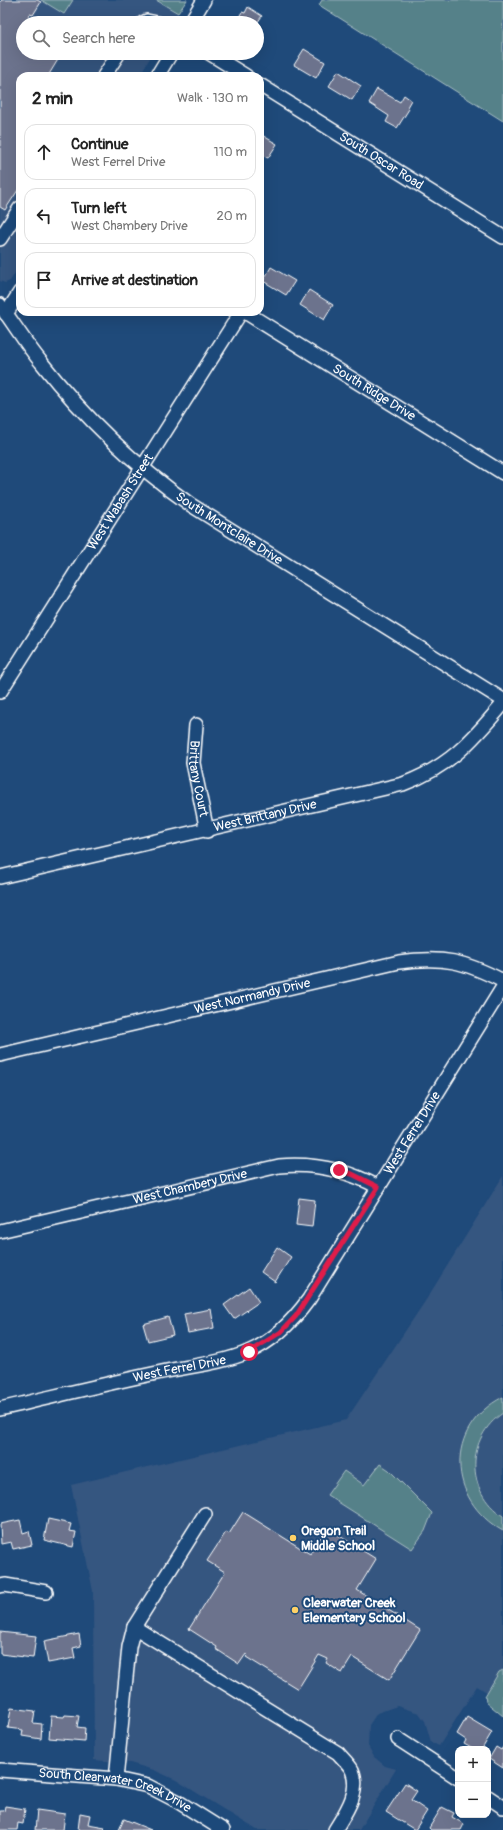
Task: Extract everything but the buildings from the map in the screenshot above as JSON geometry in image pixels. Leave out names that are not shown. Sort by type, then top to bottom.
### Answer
[{"type":"street","points":[[194,16],[204,0]]},
{"type":"street","points":[[106,72],[114,60]]},
{"type":"street","points":[[159,72],[167,60]]},
{"type":"street","points":[[220,60],[240,72]]},
{"type":"street","name":"South Oscar Road","points":[[264,88],[503,237]]},
{"type":"street","points":[[0,239],[16,214]]},
{"type":"street","points":[[3,309],[16,296]]},
{"type":"street","name":"South Montclaire Drive","points":[[3,309],[41,362],[82,411],[111,441],[142,468],[191,504],[503,700]]},
{"type":"street","name":"West Wabash Street","points":[[0,692],[238,316]]},
{"type":"street","name":"South Ridge Drive","points":[[251,316],[503,473]]},
{"type":"street","name":"West Brittany Drive","points":[[0,877],[207,831],[403,784],[417,779],[454,757],[481,730],[503,704]]},
{"type":"street","name":"Brittany Court","points":[[196,725],[193,763],[207,831]]},
{"type":"street","name":"West Normandy Drive","points":[[0,1055],[399,962],[422,959],[448,960],[482,970],[503,981]]},
{"type":"street","name":"West Ferrel Drive","points":[[0,1409],[158,1372],[228,1359],[259,1346],[281,1332],[296,1316],[503,987]]},
{"type":"street","name":"West Chambery Drive","points":[[0,1231],[280,1166],[306,1165],[339,1170],[352,1174],[378,1187]]},
{"type":"street","points":[[116,1779],[129,1647],[134,1627],[205,1514]]},
{"type":"street","points":[[0,1586],[5,1585],[46,1592]]},
{"type":"street","points":[[134,1627],[338,1753],[352,1769],[356,1786],[348,1810],[335,1830]]},
{"type":"street","points":[[398,1738],[455,1776]]},
{"type":"street","name":"South Clearwater Creek Drive","points":[[0,1770],[116,1779],[148,1786],[177,1801],[223,1830]]},
{"type":"street","points":[[491,1799],[503,1807]]},
{"type":"shaded area","points":[[0,0],[41,0],[64,14],[73,0],[156,0],[178,13],[176,16],[16,16],[16,60],[149,60],[141,72],[16,72],[16,271],[10,281],[5,283],[0,281]]},
{"type":"shaded area","name":"Oregon Trail Middle School","points":[[503,1176],[503,1702],[477,1686],[439,1746],[431,1742],[425,1721],[419,1713],[397,1706],[377,1713],[369,1725],[368,1746],[374,1757],[385,1766],[396,1769],[359,1830],[257,1830],[176,1780],[154,1770],[130,1763],[94,1760],[93,1591],[71,1485],[346,1420],[426,1300]]},
{"type":"green space","points":[[41,0],[73,0],[64,14]]},
{"type":"green space","points":[[156,0],[187,0],[178,13]]},
{"type":"green space","points":[[322,0],[503,0],[503,121],[319,5]]},
{"type":"green space","points":[[503,1397],[503,1413],[491,1423],[482,1436],[477,1450],[475,1464],[477,1479],[482,1493],[491,1506],[503,1516],[503,1531],[485,1518],[471,1501],[463,1483],[460,1464],[462,1444],[470,1426],[484,1410]]},
{"type":"green space","points":[[380,1464],[389,1470],[432,1513],[425,1531],[412,1549],[327,1495],[344,1471],[364,1485]]},
{"type":"green space","points":[[503,1670],[503,1716],[486,1702],[485,1696],[499,1672]]},
{"type":"place","name":"Oregon Trail Middle School","points":[[293,1538]]},
{"type":"place","name":"Clearwater Creek Elementary School","points":[[295,1610]]},
{"type":"route","points":[[249,1352],[281,1332],[296,1316],[309,1298],[378,1187],[352,1174],[339,1170]]}]
